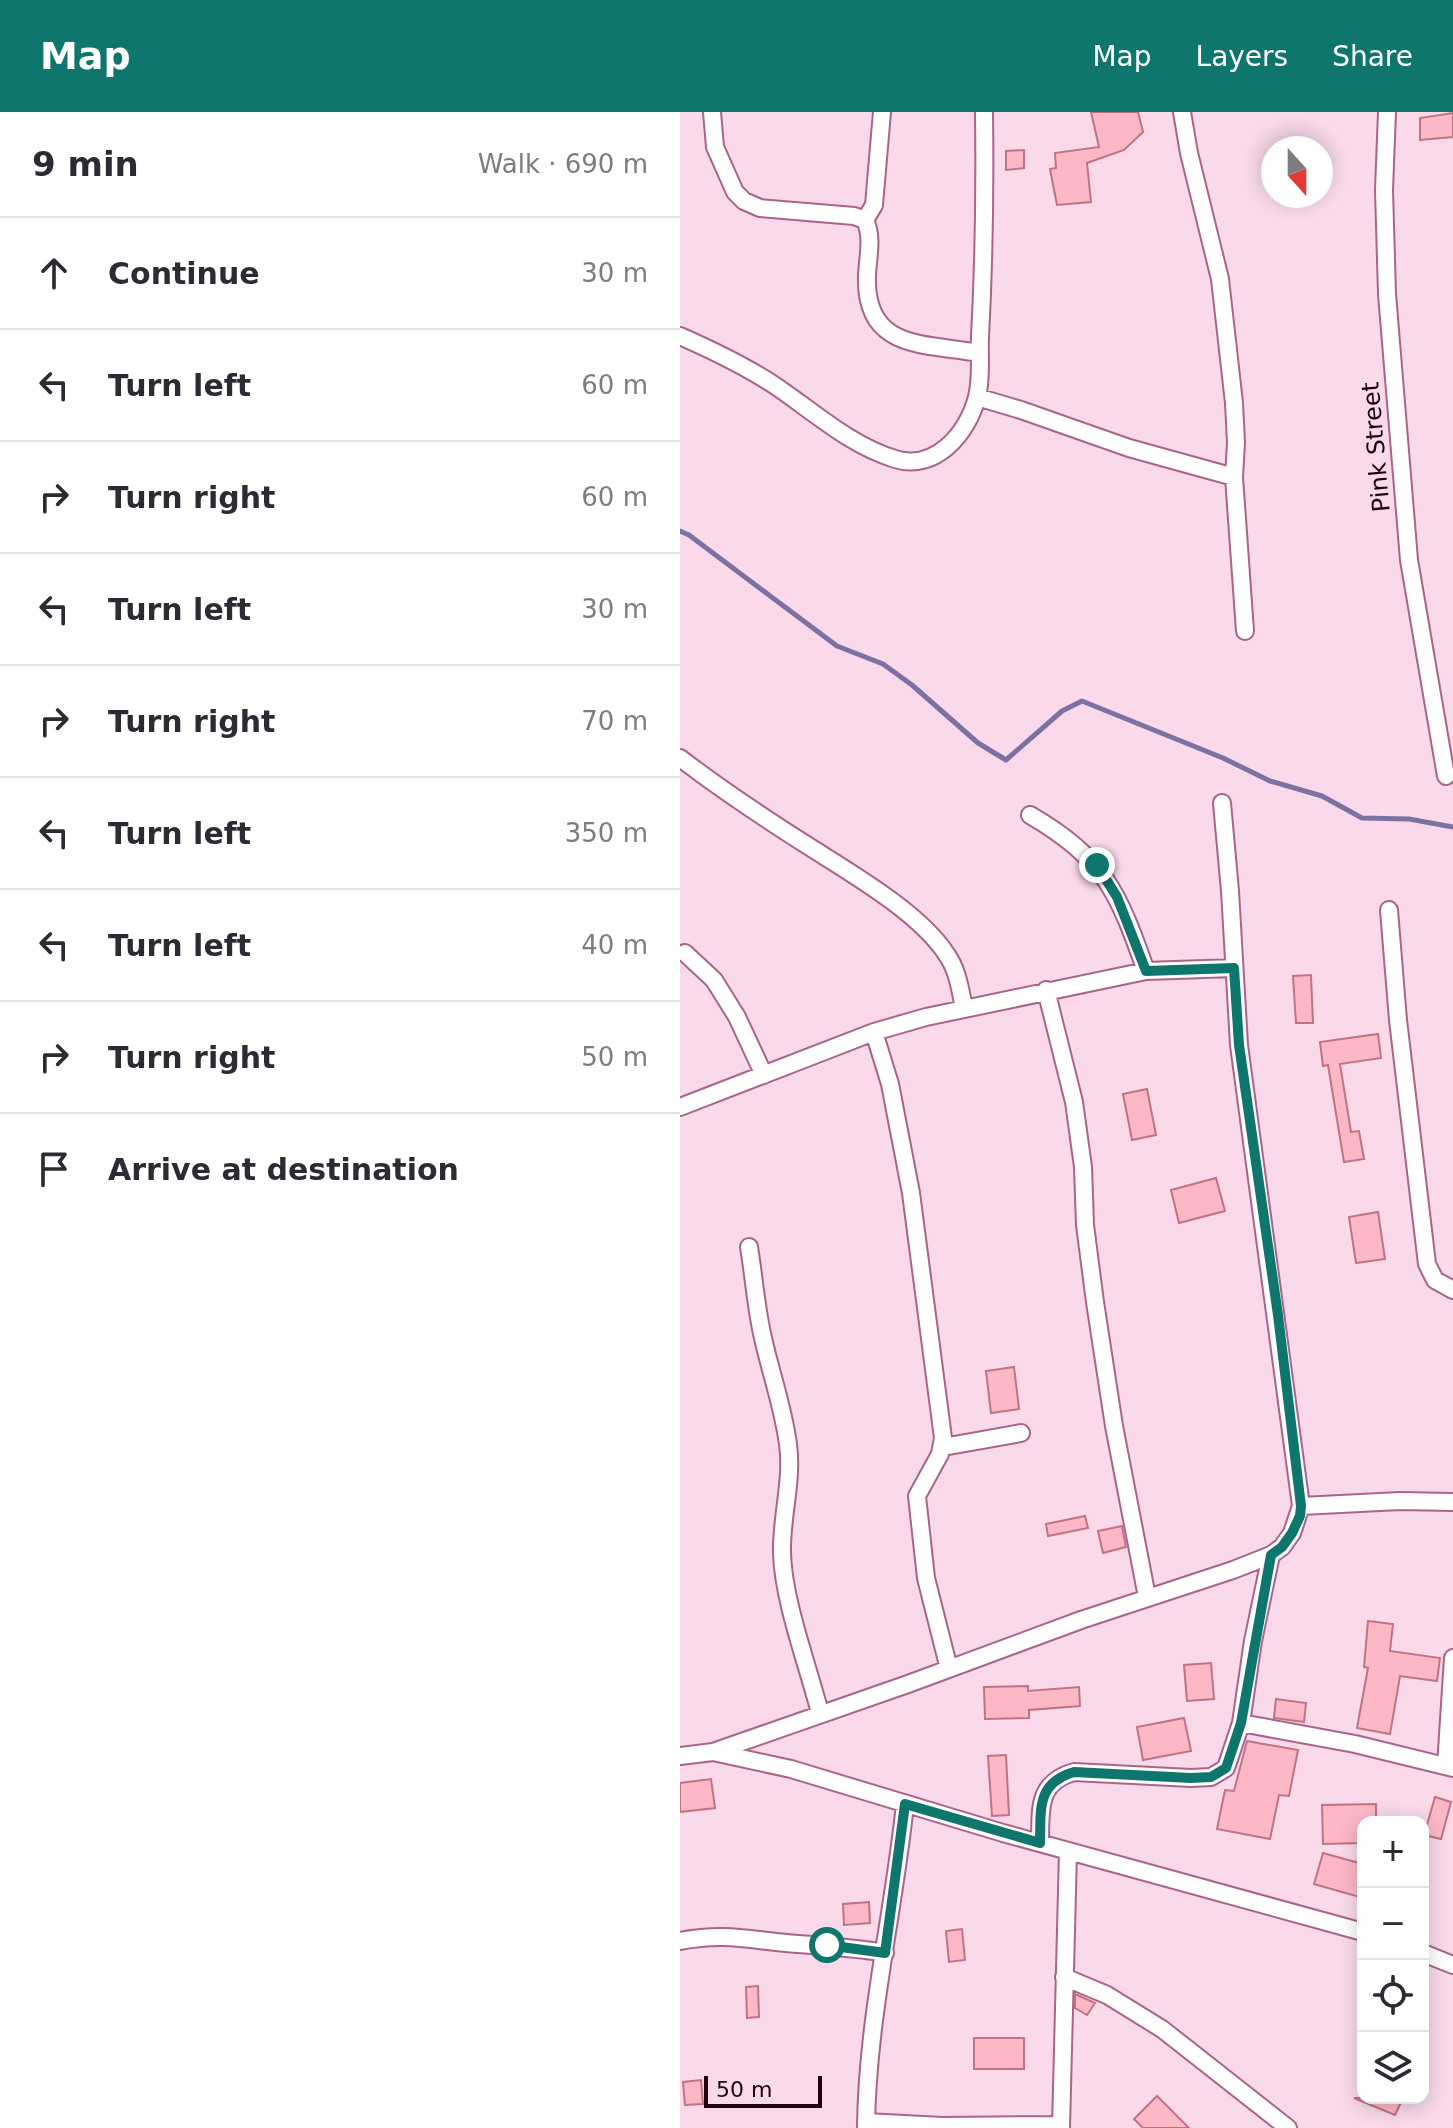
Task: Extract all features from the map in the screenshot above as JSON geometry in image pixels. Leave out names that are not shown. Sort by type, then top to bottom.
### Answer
[{"type":"street","points":[[712,112],[715,147],[735,192],[744,201],[760,208],[854,216],[865,220],[870,231],[867,280],[870,306],[877,321],[888,333],[909,343],[979,353]]},
{"type":"street","points":[[865,220],[874,205],[882,112]]},
{"type":"street","points":[[680,336],[754,373],[857,444],[896,460],[915,464],[928,461],[955,438],[971,415],[977,397],[985,239],[984,112]]},
{"type":"street","points":[[1182,112],[1220,279],[1234,403],[1234,477],[1245,631]]},
{"type":"street","name":"Pink Street","points":[[1387,112],[1384,190],[1387,294],[1409,560],[1446,776]]},
{"type":"street","points":[[977,397],[1129,448],[1234,477]]},
{"type":"street","points":[[680,758],[748,808],[879,890],[916,921],[946,953],[959,978],[964,1008]]},
{"type":"street","points":[[680,1756],[713,1752],[1147,1597],[1233,1570],[1271,1555],[1282,1547],[1292,1533],[1301,1506],[1278,1315],[1239,1045],[1222,803]]},
{"type":"street","points":[[1030,815],[1061,833],[1097,865],[1117,897],[1146,971]]},
{"type":"street","points":[[1389,910],[1398,1020],[1427,1264],[1435,1280],[1453,1290]]},
{"type":"street","points":[[685,953],[714,980],[737,1017],[764,1075]]},
{"type":"street","points":[[680,1107],[874,1032],[964,1008],[1146,971],[1234,968]]},
{"type":"street","points":[[1046,990],[1074,1102],[1095,1302],[1114,1426],[1147,1597]]},
{"type":"street","points":[[874,1032],[890,1084],[911,1193],[943,1447],[917,1496],[926,1578],[949,1669]]},
{"type":"street","points":[[749,1247],[762,1336],[779,1394],[788,1447],[789,1480],[783,1529],[784,1579],[820,1713]]},
{"type":"street","points":[[943,1447],[1021,1433]]},
{"type":"street","points":[[1301,1506],[1453,1502]]},
{"type":"street","points":[[1040,1843],[1041,1808],[1046,1792],[1050,1783],[1062,1776],[1074,1772],[1191,1778],[1211,1777],[1226,1768],[1241,1723],[1271,1555]]},
{"type":"street","points":[[1241,1723],[1355,1744],[1449,1767],[1453,1658]]},
{"type":"street","points":[[713,1752],[791,1769],[1068,1851],[1357,1930]]},
{"type":"street","points":[[905,1804],[868,2077],[866,2125],[1060,2126],[1068,1851]]},
{"type":"street","points":[[680,1941],[714,1935],[744,1936],[885,1953]]},
{"type":"street","points":[[1429,1955],[1453,1965]]},
{"type":"street","points":[[1064,1977],[1107,1995],[1162,2029],[1288,2128]]},
{"type":"building","points":[[1091,112],[1138,112],[1143,132],[1124,150],[1087,163],[1091,202],[1057,205],[1050,169],[1056,168],[1055,153],[1099,147]]},
{"type":"building","points":[[1453,113],[1453,137],[1420,140],[1420,118]]},
{"type":"building","points":[[1024,150],[1024,168],[1006,170],[1006,151]]},
{"type":"building","points":[[1311,975],[1313,1023],[1296,1023],[1293,976]]},
{"type":"building","points":[[1378,1034],[1381,1058],[1340,1064],[1351,1132],[1359,1131],[1364,1159],[1344,1162],[1328,1065],[1323,1066],[1320,1042]]},
{"type":"building","points":[[1147,1089],[1156,1135],[1132,1140],[1123,1094]]},
{"type":"building","points":[[1216,1178],[1225,1211],[1179,1223],[1171,1190]]},
{"type":"building","points":[[1378,1212],[1385,1259],[1356,1263],[1349,1217]]},
{"type":"building","points":[[1014,1367],[1019,1409],[991,1413],[986,1371]]},
{"type":"building","points":[[1085,1516],[1088,1528],[1048,1536],[1046,1524]]},
{"type":"building","points":[[1122,1526],[1126,1547],[1103,1553],[1098,1531]]},
{"type":"building","points":[[1368,1621],[1393,1624],[1390,1651],[1440,1658],[1437,1681],[1400,1676],[1390,1734],[1357,1728],[1368,1668],[1364,1667]]},
{"type":"building","points":[[1211,1663],[1214,1699],[1187,1701],[1184,1665]]},
{"type":"building","points":[[1028,1686],[1028,1691],[1079,1687],[1080,1706],[1029,1710],[1029,1718],[985,1719],[984,1687]]},
{"type":"building","points":[[1276,1699],[1306,1703],[1304,1722],[1274,1718]]},
{"type":"building","points":[[1184,1718],[1191,1751],[1143,1760],[1137,1727]]},
{"type":"building","points":[[1247,1741],[1298,1750],[1289,1796],[1279,1795],[1270,1839],[1217,1829],[1225,1790],[1234,1791]]},
{"type":"building","points":[[1006,1755],[1009,1815],[992,1816],[988,1756]]},
{"type":"building","points":[[711,1779],[715,1808],[680,1812],[680,1783]]},
{"type":"building","points":[[1435,1797],[1451,1802],[1441,1839],[1429,1836],[1429,1818]]},
{"type":"building","points":[[1376,1804],[1376,1816],[1357,1816],[1357,1843],[1323,1844],[1322,1805]]},
{"type":"building","points":[[1323,1853],[1357,1862],[1357,1896],[1314,1884]]},
{"type":"building","points":[[869,1902],[870,1923],[844,1925],[843,1904]]},
{"type":"building","points":[[962,1929],[965,1960],[949,1962],[946,1931]]},
{"type":"building","points":[[758,1986],[759,2017],[747,2018],[746,1987]]},
{"type":"building","points":[[1075,1994],[1095,2003],[1087,2015],[1075,2008]]},
{"type":"building","points":[[974,2038],[1024,2038],[1024,2069],[974,2069]]},
{"type":"building","points":[[701,2080],[703,2104],[685,2105],[683,2082]]},
{"type":"building","points":[[1157,2096],[1189,2128],[1143,2128],[1134,2119]]},
{"type":"building","points":[[1368,2104],[1400,2104],[1395,2115]]},
{"type":"waterway","points":[[680,531],[837,646],[883,664],[978,743],[1006,760],[1062,711],[1082,701],[1223,758],[1270,781],[1322,796],[1362,818],[1409,819],[1453,827]]},
{"type":"route","points":[[827,1945],[885,1953],[905,1804],[1040,1843],[1041,1808],[1046,1792],[1050,1783],[1062,1776],[1074,1772],[1191,1778],[1220,1774],[1231,1759],[1241,1723],[1253,1641],[1271,1555],[1282,1547],[1300,1516],[1298,1474],[1278,1315],[1239,1045],[1234,968],[1146,971],[1117,897],[1097,865]]}]
